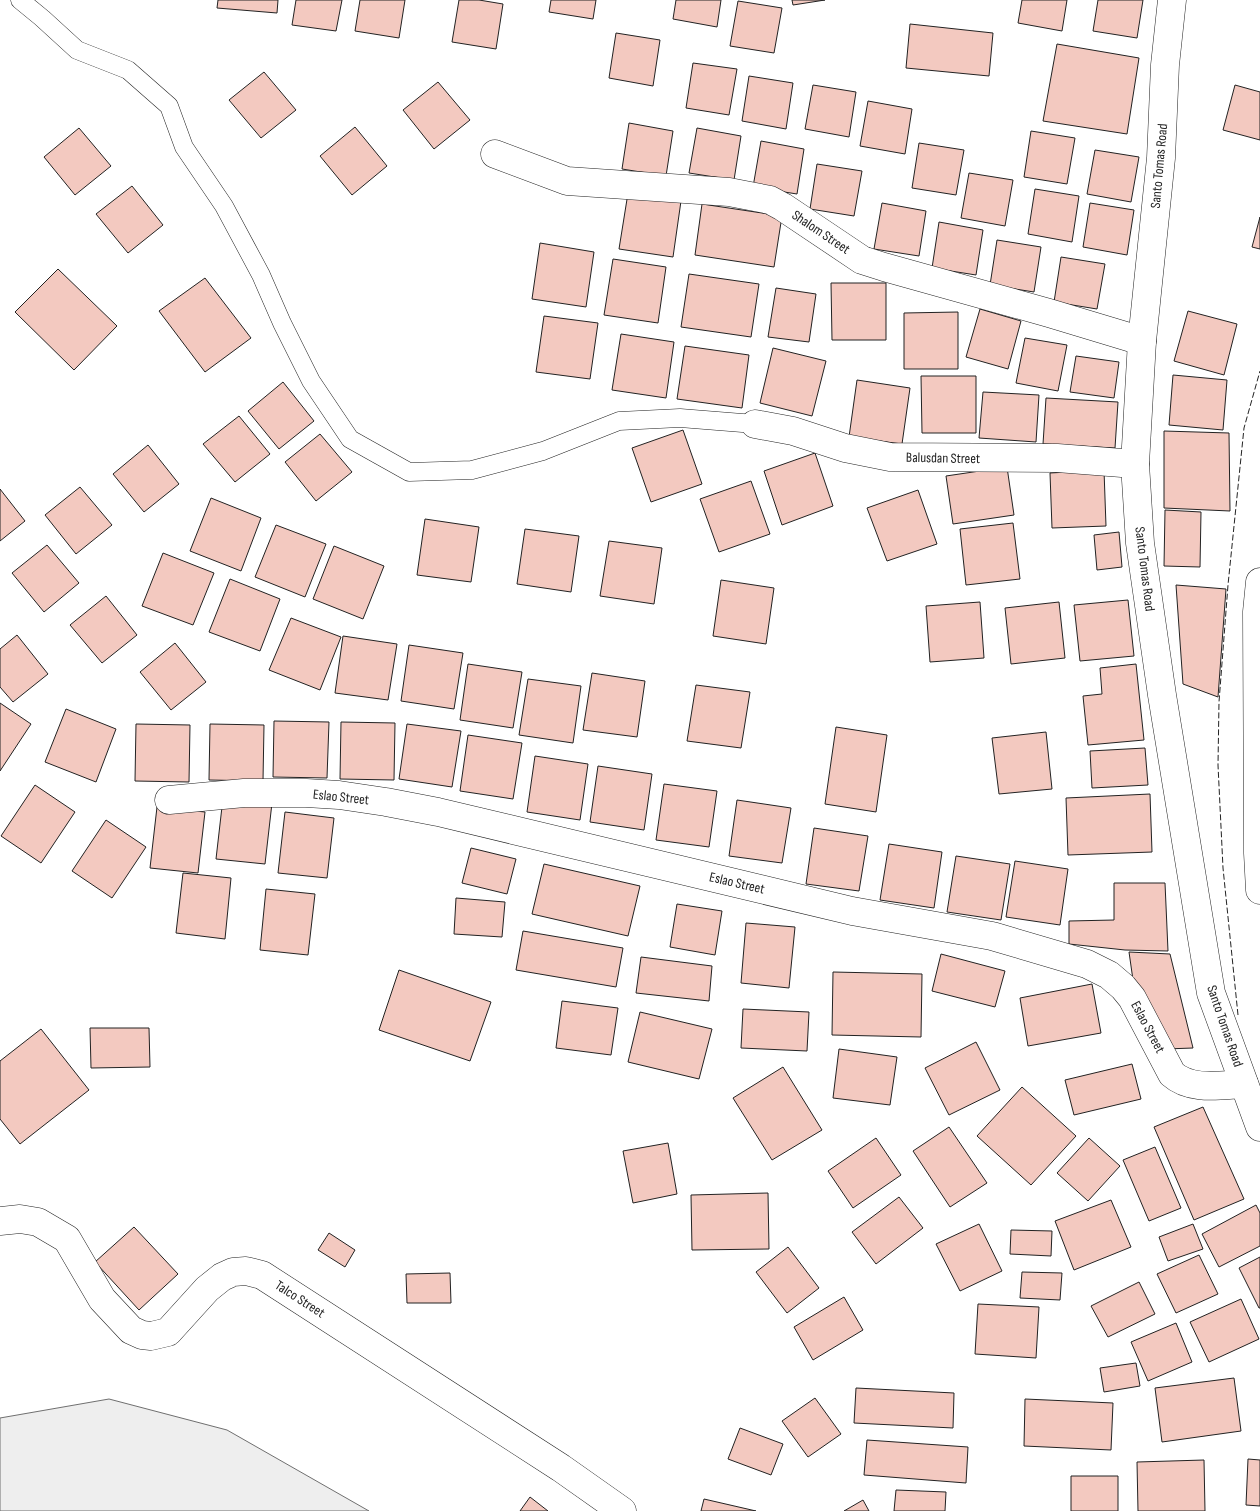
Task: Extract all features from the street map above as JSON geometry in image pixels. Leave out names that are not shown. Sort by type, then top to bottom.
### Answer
[{"type":"street","name":"Santo Tomas Road","points":[[1172,0],[1165,65],[1161,158],[1142,341],[1135,464],[1140,543],[1162,695],[1211,992],[1260,1127]]},
{"type":"street","name":"Shalom Street","points":[[494,154],[567,181],[729,192],[770,200],[784,207],[862,260],[1142,341]]},
{"type":"street","name":"Balusdan Street","points":[[755,424],[793,431],[845,448],[890,457],[1057,458],[1135,464]]},
{"type":"street","points":[[1260,582],[1257,612],[1257,650],[1258,853],[1260,890]]},
{"type":"street","name":"Eslao Street","points":[[169,800],[244,793],[306,793],[339,795],[386,802],[502,827],[852,911],[992,936],[1087,964],[1109,975],[1132,998],[1172,1074],[1180,1081],[1204,1085],[1244,1084]]},
{"type":"street","name":"Talco Street","points":[[0,1221],[20,1219],[38,1222],[67,1239],[102,1298],[130,1330],[151,1336],[168,1332],[207,1289],[222,1277],[233,1272],[246,1271],[262,1274],[561,1468],[622,1511]]},
{"type":"lane","points":[[20,0],[77,50],[128,70],[169,106],[184,147],[224,206],[261,275],[311,381],[350,439],[409,472],[472,470],[544,451],[619,422],[680,418],[755,424]]},
{"type":"shaded area","points":[[109,1399],[227,1430],[369,1511],[0,1511],[0,1418]]},
{"type":"building","points":[[218,0],[278,0],[277,13],[217,8]]},
{"type":"building","points":[[296,0],[342,0],[336,31],[292,25]]},
{"type":"building","points":[[360,0],[405,0],[399,38],[355,31]]},
{"type":"building","points":[[459,0],[479,0],[503,4],[496,49],[452,42]]},
{"type":"building","points":[[551,0],[596,0],[593,19],[549,12]]},
{"type":"building","points":[[676,0],[721,0],[717,27],[673,19]]},
{"type":"building","points":[[792,0],[825,0],[793,5]]},
{"type":"building","points":[[1022,0],[1067,0],[1062,31],[1018,23]]},
{"type":"building","points":[[1098,0],[1143,0],[1137,38],[1093,31]]},
{"type":"building","points":[[738,1],[782,8],[774,53],[730,46]]},
{"type":"building","points":[[910,24],[993,33],[989,76],[906,68]]},
{"type":"building","points":[[616,33],[660,40],[653,86],[609,78]]},
{"type":"building","points":[[1057,44],[1139,58],[1127,134],[1043,121]]},
{"type":"building","points":[[693,63],[737,69],[729,115],[686,108]]},
{"type":"building","points":[[264,72],[296,110],[261,138],[229,100]]},
{"type":"building","points":[[749,76],[793,83],[786,129],[742,121]]},
{"type":"building","points":[[438,82],[470,120],[434,149],[403,110]]},
{"type":"building","points":[[813,85],[856,92],[849,137],[805,129]]},
{"type":"building","points":[[1235,85],[1260,92],[1260,140],[1223,130]]},
{"type":"building","points":[[868,101],[912,109],[905,154],[860,146]]},
{"type":"building","points":[[629,123],[673,131],[666,176],[622,169]]},
{"type":"building","points":[[355,127],[387,166],[352,195],[320,156]]},
{"type":"building","points":[[79,128],[111,166],[75,195],[44,157]]},
{"type":"building","points":[[697,128],[741,136],[734,180],[689,173]]},
{"type":"building","points":[[1031,131],[1075,138],[1067,184],[1024,177]]},
{"type":"building","points":[[761,141],[804,149],[797,194],[753,187]]},
{"type":"building","points":[[919,143],[964,150],[956,195],[912,188]]},
{"type":"building","points":[[1095,150],[1139,157],[1131,202],[1087,194]]},
{"type":"building","points":[[817,164],[862,171],[854,216],[810,209]]},
{"type":"building","points":[[969,173],[1013,180],[1005,226],[961,218]]},
{"type":"building","points":[[132,186],[163,225],[128,253],[96,214]]},
{"type":"building","points":[[1035,189],[1079,196],[1072,242],[1028,234]]},
{"type":"building","points":[[628,193],[681,201],[673,257],[619,249]]},
{"type":"building","points":[[882,203],[926,211],[919,256],[874,249]]},
{"type":"building","points":[[1090,203],[1134,210],[1127,255],[1083,247]]},
{"type":"building","points":[[702,204],[782,216],[774,267],[695,255]]},
{"type":"building","points":[[1260,217],[1260,249],[1252,247]]},
{"type":"building","points":[[939,222],[983,230],[976,275],[932,268]]},
{"type":"building","points":[[997,240],[1041,247],[1034,292],[990,285]]},
{"type":"building","points":[[540,243],[594,252],[586,307],[532,299]]},
{"type":"building","points":[[1061,257],[1105,264],[1097,309],[1054,302]]},
{"type":"building","points":[[613,259],[666,267],[658,323],[604,315]]},
{"type":"building","points":[[58,269],[117,326],[74,370],[15,312]]},
{"type":"building","points":[[689,274],[759,284],[751,337],[681,327]]},
{"type":"building","points":[[205,278],[251,338],[205,372],[159,311]]},
{"type":"building","points":[[831,283],[886,283],[886,340],[832,340]]},
{"type":"building","points":[[776,288],[816,294],[809,342],[768,337]]},
{"type":"building","points":[[980,309],[1021,321],[1008,369],[966,357]]},
{"type":"building","points":[[1188,311],[1237,324],[1224,375],[1174,361]]},
{"type":"building","points":[[958,312],[958,369],[904,369],[904,313]]},
{"type":"building","points":[[544,316],[598,323],[590,379],[536,372]]},
{"type":"building","points":[[621,334],[674,342],[666,398],[612,390]]},
{"type":"building","points":[[1025,338],[1067,345],[1058,391],[1016,383]]},
{"type":"building","points":[[685,346],[749,355],[742,408],[677,399]]},
{"type":"building","points":[[773,348],[826,361],[812,416],[760,403]]},
{"type":"building","points":[[1076,356],[1119,362],[1114,398],[1070,392]]},
{"type":"building","points":[[1173,375],[1227,380],[1223,430],[1169,425]]},
{"type":"building","points":[[921,376],[976,376],[976,433],[922,433]]},
{"type":"building","points":[[857,380],[910,388],[902,444],[849,437]]},
{"type":"building","points":[[283,382],[314,421],[279,449],[248,411]]},
{"type":"building","points":[[983,392],[1039,395],[1036,442],[979,438]]},
{"type":"building","points":[[1046,398],[1118,402],[1115,448],[1043,444]]},
{"type":"building","points":[[239,416],[270,454],[235,482],[203,444]]},
{"type":"building","points":[[683,430],[702,484],[651,502],[632,448]]},
{"type":"building","points":[[1164,431],[1229,433],[1230,511],[1164,508]]},
{"type":"building","points":[[320,434],[352,472],[316,501],[285,462]]},
{"type":"building","points":[[148,445],[179,484],[144,512],[113,474]]},
{"type":"building","points":[[815,453],[833,506],[782,525],[764,471]]},
{"type":"building","points":[[1007,467],[1014,515],[953,524],[946,476]]},
{"type":"building","points":[[1104,470],[1106,526],[1052,528],[1050,473]]},
{"type":"building","points":[[751,481],[770,534],[719,552],[700,499]]},
{"type":"building","points":[[80,487],[112,525],[76,554],[45,515]]},
{"type":"building","points":[[0,489],[25,521],[0,541]]},
{"type":"building","points":[[918,490],[937,544],[887,561],[867,508]]},
{"type":"building","points":[[211,498],[261,518],[241,571],[190,551]]},
{"type":"building","points":[[1165,510],[1201,512],[1200,567],[1164,566]]},
{"type":"building","points":[[425,519],[479,527],[471,582],[417,575]]},
{"type":"building","points":[[1013,523],[1020,579],[966,585],[960,529]]},
{"type":"building","points":[[276,525],[326,544],[305,597],[255,577]]},
{"type":"building","points":[[525,529],[579,536],[571,592],[517,584]]},
{"type":"building","points":[[1119,532],[1122,567],[1097,570],[1094,535]]},
{"type":"building","points":[[609,541],[662,548],[654,604],[600,596]]},
{"type":"building","points":[[47,545],[79,583],[44,612],[12,573]]},
{"type":"building","points":[[334,546],[384,566],[363,619],[313,599]]},
{"type":"building","points":[[163,553],[214,573],[193,625],[142,606]]},
{"type":"building","points":[[230,579],[280,599],[260,651],[209,632]]},
{"type":"building","points":[[721,580],[774,588],[766,644],[713,636]]},
{"type":"building","points":[[1176,585],[1226,589],[1218,697],[1183,684]]},
{"type":"building","points":[[106,596],[137,635],[102,663],[70,625]]},
{"type":"building","points":[[1128,600],[1134,656],[1080,661],[1074,605]]},
{"type":"building","points":[[980,602],[984,658],[930,662],[926,606]]},
{"type":"building","points":[[1059,602],[1065,658],[1011,664],[1005,608]]},
{"type":"building","points":[[291,618],[341,637],[320,690],[269,670]]},
{"type":"building","points":[[17,635],[48,674],[13,702],[0,687],[0,649]]},
{"type":"building","points":[[343,636],[397,644],[388,700],[335,693]]},
{"type":"building","points":[[175,643],[206,682],[171,710],[140,672]]},
{"type":"building","points":[[409,645],[463,653],[454,709],[401,701]]},
{"type":"building","points":[[468,664],[522,672],[513,728],[460,720]]},
{"type":"building","points":[[1136,664],[1144,740],[1088,745],[1083,696],[1102,694],[1100,668]]},
{"type":"building","points":[[592,673],[645,681],[637,737],[583,730]]},
{"type":"building","points":[[528,679],[581,686],[573,743],[519,735]]},
{"type":"building","points":[[696,685],[750,692],[741,748],[687,741]]},
{"type":"building","points":[[0,703],[31,724],[0,771]]},
{"type":"building","points":[[66,709],[116,729],[96,782],[45,762]]},
{"type":"building","points":[[274,721],[329,722],[327,778],[273,777]]},
{"type":"building","points":[[341,722],[395,723],[394,780],[340,779]]},
{"type":"building","points":[[136,724],[190,725],[189,782],[135,781]]},
{"type":"building","points":[[210,724],[264,725],[263,781],[209,780]]},
{"type":"building","points":[[407,724],[461,731],[452,787],[399,779]]},
{"type":"building","points":[[836,727],[887,735],[876,812],[825,804]]},
{"type":"building","points":[[1046,732],[1052,789],[999,794],[992,738]]},
{"type":"building","points":[[468,735],[522,743],[513,799],[460,791]]},
{"type":"building","points":[[1145,748],[1148,785],[1092,788],[1090,751]]},
{"type":"building","points":[[535,756],[588,764],[580,820],[527,812]]},
{"type":"building","points":[[598,766],[652,774],[644,830],[590,822]]},
{"type":"building","points":[[664,784],[717,791],[709,847],[656,840]]},
{"type":"building","points":[[35,785],[75,812],[41,863],[1,836]]},
{"type":"building","points":[[1150,794],[1152,852],[1068,855],[1066,798]]},
{"type":"building","points":[[223,798],[272,803],[265,864],[216,859]]},
{"type":"building","points":[[737,800],[791,808],[782,863],[729,856]]},
{"type":"building","points":[[157,807],[205,812],[198,873],[150,868]]},
{"type":"building","points":[[285,812],[334,818],[327,878],[278,873]]},
{"type":"building","points":[[106,820],[146,847],[112,898],[72,871]]},
{"type":"building","points":[[814,828],[868,836],[859,891],[806,884]]},
{"type":"building","points":[[889,844],[942,852],[934,908],[880,900]]},
{"type":"building","points":[[471,848],[516,859],[507,894],[462,883]]},
{"type":"building","points":[[956,856],[1010,864],[1001,920],[947,912]]},
{"type":"building","points":[[1015,861],[1068,869],[1060,925],[1006,917]]},
{"type":"building","points":[[544,864],[640,886],[628,936],[532,914]]},
{"type":"building","points":[[183,873],[231,878],[225,939],[176,933]]},
{"type":"building","points":[[1114,883],[1165,883],[1168,951],[1125,950],[1069,944],[1069,921],[1114,920]]},
{"type":"building","points":[[266,889],[315,894],[308,955],[260,950]]},
{"type":"building","points":[[456,898],[505,902],[502,937],[454,934]]},
{"type":"building","points":[[677,904],[722,911],[715,955],[670,947]]},
{"type":"building","points":[[746,923],[795,927],[789,988],[741,983]]},
{"type":"building","points":[[523,931],[623,948],[616,987],[516,970]]},
{"type":"building","points":[[1129,952],[1170,954],[1193,1048],[1165,1049],[1134,987]]},
{"type":"building","points":[[941,954],[1005,971],[995,1007],[932,991]]},
{"type":"building","points":[[641,957],[712,966],[709,1001],[636,993]]},
{"type":"building","points":[[399,970],[491,1002],[470,1061],[379,1030]]},
{"type":"building","points":[[833,972],[922,974],[921,1037],[832,1035]]},
{"type":"building","points":[[1092,984],[1101,1033],[1028,1046],[1020,998]]},
{"type":"building","points":[[562,1001],[618,1008],[611,1055],[556,1048]]},
{"type":"building","points":[[743,1009],[809,1012],[807,1051],[741,1048]]},
{"type":"building","points":[[640,1012],[712,1029],[699,1079],[628,1062]]},
{"type":"building","points":[[90,1028],[149,1028],[150,1067],[91,1068]]},
{"type":"building","points":[[41,1029],[89,1090],[20,1144],[0,1119],[0,1061]]},
{"type":"building","points":[[976,1042],[1000,1090],[949,1115],[925,1068]]},
{"type":"building","points":[[839,1049],[897,1057],[890,1105],[833,1098]]},
{"type":"building","points":[[1132,1064],[1141,1099],[1074,1115],[1065,1080]]},
{"type":"building","points":[[783,1067],[822,1130],[772,1160],[733,1098]]},
{"type":"building","points":[[1022,1087],[1076,1136],[1031,1185],[977,1136]]},
{"type":"building","points":[[1203,1107],[1244,1199],[1194,1220],[1154,1127]]},
{"type":"building","points":[[949,1127],[987,1183],[950,1207],[913,1151]]},
{"type":"building","points":[[876,1138],[901,1175],[853,1208],[828,1171]]},
{"type":"building","points":[[1089,1138],[1120,1166],[1088,1201],[1057,1173]]},
{"type":"building","points":[[668,1143],[677,1194],[633,1203],[623,1151]]},
{"type":"building","points":[[1155,1147],[1181,1208],[1149,1221],[1123,1160]]},
{"type":"building","points":[[768,1193],[769,1249],[692,1250],[691,1195]]},
{"type":"building","points":[[899,1197],[923,1228],[876,1264],[852,1232]]},
{"type":"building","points":[[1111,1200],[1131,1247],[1074,1270],[1055,1221]]},
{"type":"building","points":[[1256,1205],[1260,1213],[1260,1246],[1219,1267],[1202,1234]]},
{"type":"building","points":[[979,1224],[1002,1271],[960,1291],[936,1244]]},
{"type":"building","points":[[1193,1224],[1203,1249],[1168,1261],[1159,1237]]},
{"type":"building","points":[[134,1227],[178,1274],[139,1310],[95,1262]]},
{"type":"building","points":[[1011,1230],[1052,1231],[1051,1256],[1010,1254]]},
{"type":"building","points":[[329,1233],[355,1250],[345,1267],[318,1250]]},
{"type":"building","points":[[788,1247],[819,1288],[787,1313],[756,1272]]},
{"type":"building","points":[[1199,1255],[1218,1294],[1176,1313],[1157,1274]]},
{"type":"building","points":[[1260,1257],[1260,1308],[1259,1308],[1239,1268]]},
{"type":"building","points":[[1022,1272],[1062,1273],[1060,1300],[1020,1298]]},
{"type":"building","points":[[450,1273],[451,1303],[407,1303],[406,1274]]},
{"type":"building","points":[[1139,1282],[1155,1314],[1108,1337],[1091,1306]]},
{"type":"building","points":[[844,1297],[863,1330],[813,1360],[794,1327]]},
{"type":"building","points":[[1241,1299],[1259,1339],[1209,1362],[1190,1322]]},
{"type":"building","points":[[978,1304],[1039,1307],[1036,1358],[975,1354]]},
{"type":"building","points":[[1176,1323],[1192,1362],[1148,1381],[1131,1342]]},
{"type":"building","points":[[1136,1363],[1140,1386],[1104,1392],[1100,1368]]},
{"type":"building","points":[[1234,1378],[1241,1431],[1162,1442],[1155,1388]]},
{"type":"building","points":[[856,1388],[954,1393],[953,1428],[854,1423]]},
{"type":"building","points":[[815,1398],[841,1434],[808,1457],[782,1421]]},
{"type":"building","points":[[1025,1399],[1113,1403],[1111,1450],[1024,1446]]},
{"type":"building","points":[[740,1428],[783,1444],[771,1475],[728,1459]]},
{"type":"building","points":[[867,1440],[968,1447],[966,1483],[864,1475]]},
{"type":"building","points":[[1248,1459],[1260,1460],[1260,1506],[1246,1505]]},
{"type":"building","points":[[1204,1460],[1205,1511],[1138,1511],[1137,1462]]},
{"type":"building","points":[[1071,1476],[1118,1476],[1118,1511],[1071,1511]]},
{"type":"building","points":[[896,1490],[946,1492],[945,1511],[894,1511]]},
{"type":"building","points":[[530,1497],[548,1511],[520,1511]]},
{"type":"building","points":[[704,1499],[756,1511],[701,1511]]},
{"type":"building","points":[[863,1500],[869,1511],[844,1511]]},
{"type":"fence","points":[[1238,1015],[1223,868],[1218,765],[1219,702],[1228,585],[1244,428],[1260,371]]}]
